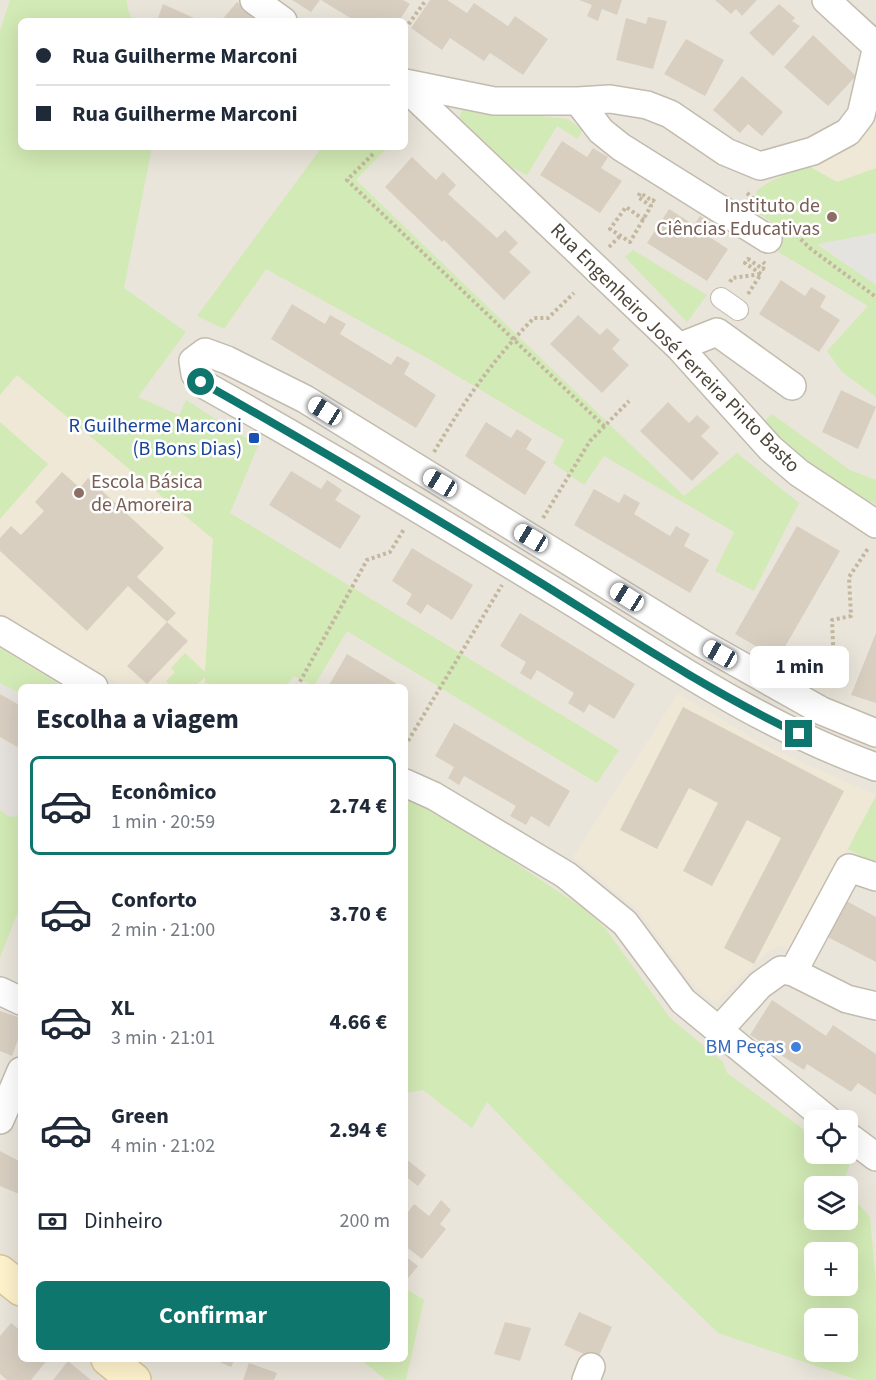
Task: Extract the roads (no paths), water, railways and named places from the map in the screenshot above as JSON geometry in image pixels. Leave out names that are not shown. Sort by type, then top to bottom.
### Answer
[{"type":"main road","points":[[0,1272],[18,1287]]},
{"type":"main road","points":[[112,1362],[134,1380]]},
{"type":"street","points":[[254,0],[279,18]]},
{"type":"street","points":[[408,86],[494,101],[578,102],[610,99],[646,105],[670,114],[726,152],[756,176],[813,151],[848,132],[861,115],[876,48],[826,0]]},
{"type":"street","name":"Rua Engenheiro José Ferreira Pinto Basto","points":[[408,88],[679,348],[770,448],[873,534]]},
{"type":"street","points":[[578,102],[601,131],[621,147],[739,220],[769,247]]},
{"type":"street","points":[[721,298],[738,310]]},
{"type":"street","points":[[679,348],[717,332],[792,386]]},
{"type":"street","points":[[876,733],[822,711],[703,644],[305,399],[227,360],[205,352],[193,361],[195,374],[201,382],[417,508],[756,714],[842,755],[876,767]]},
{"type":"street","points":[[513,567],[531,538]]},
{"type":"street","points":[[0,630],[88,684]]},
{"type":"street","points":[[408,784],[434,796],[566,875],[625,923],[683,1001],[754,1062],[815,1110]]},
{"type":"street","points":[[793,972],[849,868],[876,877]]},
{"type":"street","points":[[719,1030],[760,985],[781,970],[793,972],[847,999],[876,1006]]},
{"type":"street","points":[[0,992],[18,1000]]},
{"type":"street","points":[[0,1120],[18,1078]]},
{"type":"street","points":[[858,1144],[876,1157]]},
{"type":"place","name":"Instituto de Ciências Educativas","points":[[832,217]]},
{"type":"place","name":"R Guilherme Marconi (B Bons Dias)","points":[[254,438]]},
{"type":"place","name":"Escola Básica de Amoreira","points":[[79,493]]},
{"type":"place","name":"BM Peças","points":[[796,1047]]}]
